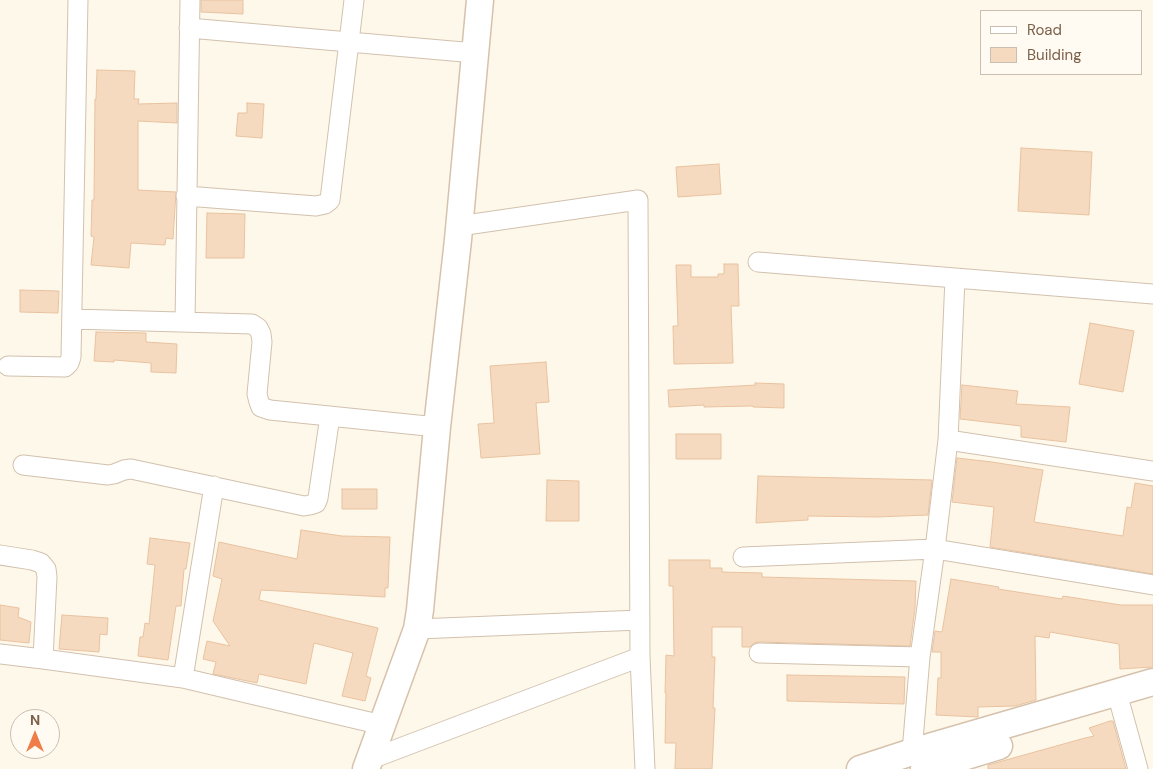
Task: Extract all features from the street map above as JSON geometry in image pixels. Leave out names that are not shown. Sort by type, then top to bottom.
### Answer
[{"type":"street","points":[[8,366],[65,367],[70,364],[78,0]]},
{"type":"street","points":[[185,322],[190,0]]},
{"type":"street","points":[[186,196],[316,206],[325,204],[330,200],[354,0]]},
{"type":"street","points":[[368,764],[417,629],[423,586],[480,0]]},
{"type":"street","points":[[189,28],[475,53]]},
{"type":"street","points":[[459,226],[638,200],[640,656],[645,769]]},
{"type":"street","points":[[758,262],[1153,294]]},
{"type":"street","points":[[918,760],[920,657],[948,440],[955,278]]},
{"type":"street","points":[[72,319],[252,324],[258,328],[262,342],[257,394],[261,407],[270,410],[437,427]]},
{"type":"street","points":[[24,465],[108,475],[131,469],[310,506],[316,503],[318,498],[330,416]]},
{"type":"street","points":[[948,440],[1153,471]]},
{"type":"street","points":[[183,678],[214,486]]},
{"type":"street","points":[[743,557],[935,549],[1153,585]]},
{"type":"street","points":[[0,556],[32,560],[41,563],[46,568],[43,659]]},
{"type":"street","points":[[417,629],[640,620]]},
{"type":"street","points":[[759,653],[920,657]]},
{"type":"street","points":[[0,654],[183,678],[382,726]]},
{"type":"street","points":[[368,764],[640,656]]},
{"type":"street","points":[[860,769],[974,752],[1119,702],[1153,682]]},
{"type":"street","points":[[1119,702],[1153,701]]},
{"type":"street","points":[[1119,702],[1138,769]]},
{"type":"building","points":[[201,0],[243,0],[243,14],[201,12]]},
{"type":"building","points":[[97,70],[135,71],[134,99],[139,99],[138,104],[177,103],[177,123],[138,121],[138,190],[176,192],[173,239],[166,238],[165,245],[131,243],[129,268],[91,265],[94,237],[91,236],[92,200],[94,200]]},
{"type":"building","points":[[247,103],[264,104],[262,138],[236,136],[238,113],[247,113]]},
{"type":"building","points":[[1021,148],[1092,152],[1089,215],[1018,211]]},
{"type":"building","points":[[719,164],[721,194],[678,197],[676,167]]},
{"type":"building","points":[[207,213],[245,214],[244,258],[206,258]]},
{"type":"building","points":[[724,264],[738,264],[739,306],[731,306],[733,363],[674,364],[673,326],[678,326],[676,265],[691,265],[691,277],[718,277],[718,274],[724,274]]},
{"type":"building","points":[[20,290],[59,291],[58,313],[20,312]]},
{"type":"building","points":[[1090,323],[1134,331],[1123,392],[1079,384]]},
{"type":"building","points":[[96,332],[146,333],[146,342],[177,344],[176,373],[151,372],[151,363],[114,360],[114,362],[94,361]]},
{"type":"building","points":[[546,362],[549,402],[536,403],[540,454],[481,458],[478,424],[494,423],[490,366]]},
{"type":"building","points":[[755,383],[784,384],[784,408],[753,406],[704,407],[704,405],[669,407],[668,390],[756,385]]},
{"type":"building","points":[[962,385],[1018,391],[1016,404],[1070,407],[1066,442],[1021,437],[1021,426],[960,419]]},
{"type":"building","points":[[676,434],[721,434],[721,459],[676,459]]},
{"type":"building","points":[[957,458],[1043,470],[1034,522],[1123,536],[1127,507],[1131,508],[1135,483],[1153,486],[1153,574],[990,547],[994,507],[952,502]]},
{"type":"building","points":[[758,476],[932,480],[928,515],[876,517],[808,516],[808,520],[756,523]]},
{"type":"building","points":[[547,480],[579,481],[579,521],[546,521]]},
{"type":"building","points":[[342,489],[377,489],[377,509],[342,509]]},
{"type":"building","points":[[301,530],[342,536],[390,537],[388,588],[385,588],[385,597],[261,590],[259,600],[378,628],[366,676],[371,678],[365,701],[342,696],[353,653],[314,643],[306,684],[259,674],[257,683],[213,674],[216,662],[203,659],[207,641],[230,646],[213,621],[222,579],[213,576],[219,542],[297,559]]},
{"type":"building","points":[[150,538],[190,543],[186,569],[184,569],[181,606],[176,606],[168,660],[138,656],[140,637],[143,637],[145,623],[149,624],[155,565],[147,564]]},
{"type":"building","points":[[669,560],[710,560],[710,568],[722,568],[722,572],[762,573],[762,577],[916,581],[910,646],[759,642],[754,643],[750,647],[742,647],[742,627],[712,627],[712,657],[715,657],[713,708],[715,708],[712,769],[675,769],[676,743],[665,743],[666,655],[674,656],[673,586],[669,586]]},
{"type":"building","points":[[951,579],[999,587],[998,589],[1062,599],[1063,596],[1121,605],[1153,605],[1153,667],[1120,669],[1119,644],[1050,632],[1049,638],[1035,636],[1036,700],[1015,706],[978,707],[978,717],[936,715],[938,678],[941,678],[941,652],[932,652],[935,631],[942,632]]},
{"type":"building","points":[[0,605],[19,608],[18,617],[31,622],[29,643],[0,640]]},
{"type":"building","points":[[62,615],[108,618],[107,635],[100,634],[99,652],[59,649]]},
{"type":"building","points":[[787,675],[905,677],[904,704],[787,701]]},
{"type":"building","points":[[1113,721],[1126,769],[988,769],[988,765],[1094,736],[1089,728]]}]
